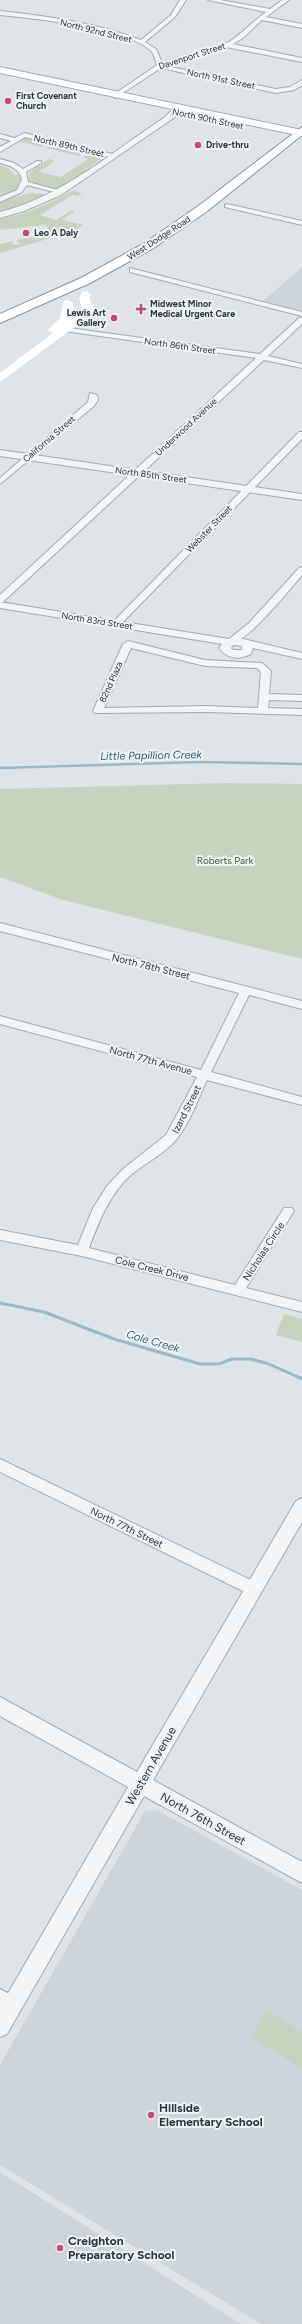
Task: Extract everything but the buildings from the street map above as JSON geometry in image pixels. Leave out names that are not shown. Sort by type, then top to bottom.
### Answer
[{"type":"highway","name":"West Dodge Road","points":[[0,331],[68,303],[86,288],[166,234],[300,134]]},
{"type":"highway","points":[[223,209],[239,196]]},
{"type":"highway","name":"West Dodge Road","points":[[121,277],[146,262]]},
{"type":"highway","name":"West Dodge Road","points":[[2,316],[86,288],[101,287]]},
{"type":"main road","name":"North 90th Street","points":[[0,70],[176,110],[300,134]]},
{"type":"main road","points":[[0,379],[62,329],[87,311],[88,307],[84,298],[86,288]]},
{"type":"main road","points":[[62,329],[69,314],[68,303]]},
{"type":"street","points":[[141,43],[172,16],[183,0]]},
{"type":"street","points":[[211,0],[270,11]]},
{"type":"street","name":"Davenport Street","points":[[115,96],[160,66],[227,45],[242,37],[260,18],[286,0]]},
{"type":"street","name":"North 92nd Street","points":[[0,13],[44,19],[103,31],[141,43],[154,52],[160,66]]},
{"type":"street","points":[[260,18],[302,26]]},
{"type":"street","points":[[227,45],[302,60]]},
{"type":"street","name":"North 91st Street","points":[[160,66],[272,90],[292,89],[302,82]]},
{"type":"street","points":[[0,215],[36,205],[62,191],[96,170],[100,165],[176,110]]},
{"type":"street","name":"North 89th Street","points":[[16,140],[24,135],[113,156]]},
{"type":"street","points":[[0,136],[16,140]]},
{"type":"street","points":[[2,147],[16,140]]},
{"type":"street","points":[[44,148],[52,142]]},
{"type":"street","points":[[82,157],[90,151]]},
{"type":"street","points":[[0,161],[14,164],[23,171],[24,185],[16,194],[0,200]]},
{"type":"street","points":[[23,171],[39,162]]},
{"type":"street","points":[[24,185],[62,191]]},
{"type":"street","points":[[223,209],[302,223]]},
{"type":"street","points":[[133,270],[302,314]]},
{"type":"street","name":"Underwood Avenue","points":[[0,600],[302,320]]},
{"type":"street","name":"North 86th Street","points":[[62,329],[262,357],[302,366]]},
{"type":"street","name":"California Street","points":[[0,482],[92,403],[93,395]]},
{"type":"street","name":"Webster Street","points":[[116,624],[302,434]]},
{"type":"street","name":"North 85th Street","points":[[0,453],[302,496]]},
{"type":"street","points":[[237,649],[252,625],[302,570]]},
{"type":"street","name":"North 83rd Street","points":[[0,605],[195,636],[237,649],[302,656]]},
{"type":"street","points":[[237,649],[246,638],[252,625]]},
{"type":"street","name":"82nd Plaza","points":[[263,711],[266,671],[237,649],[205,663],[128,644],[98,711],[207,709],[263,711],[302,712]]},
{"type":"street","points":[[264,697],[302,698]]},
{"type":"street","name":"North 78th Street","points":[[0,927],[302,1005]]},
{"type":"street","name":"Izard Street","points":[[82,1251],[99,1207],[112,1188],[128,1171],[153,1155],[170,1140],[183,1119],[246,990]]},
{"type":"street","name":"North 77th Avenue","points":[[0,1020],[302,1101]]},
{"type":"street","name":"Nicholas Circle","points":[[238,1290],[288,1211]]},
{"type":"street","name":"Cole Creek Drive","points":[[0,1234],[82,1251],[302,1307]]},
{"type":"street","name":"North 77th Street","points":[[0,1465],[254,1589]]},
{"type":"street","name":"Western Avenue","points":[[0,2027],[6,2001],[140,1784],[302,1506]]},
{"type":"street","name":"North 76th Street","points":[[0,1706],[301,1871]]},
{"type":"shaded area","points":[[302,267],[302,311],[263,301]]},
{"type":"shaded area","name":"Hillside Elementary School","points":[[157,1810],[302,1890],[302,2324],[261,2324],[0,2165],[0,2065],[145,1811]]},
{"type":"shaded area","name":"Creighton Preparatory School","points":[[0,2172],[241,2324],[0,2324]]},
{"type":"green space","points":[[23,138],[47,143],[41,147],[18,141]]},
{"type":"green space","points":[[54,144],[84,152],[79,156],[46,148]]},
{"type":"green space","points":[[90,153],[103,157],[62,188],[54,188],[29,182],[29,173],[49,159],[55,161],[39,172],[61,177],[88,159],[84,157]]},
{"type":"green space","points":[[0,165],[8,168],[15,175],[21,174],[22,182],[17,191],[0,198]]},
{"type":"green space","points":[[74,190],[82,194],[78,196],[72,195],[40,215],[56,220],[72,210],[75,211],[62,220],[84,225],[74,231],[0,253],[0,244],[13,241],[13,245],[21,244],[16,240],[52,234],[45,225],[0,230],[0,219],[38,208]]},
{"type":"green space","points":[[34,192],[33,194],[39,193],[47,196],[0,213],[0,201]]},
{"type":"green space","name":"Roberts Park","points":[[226,783],[302,784],[302,959],[63,900],[0,877],[0,789]]},
{"type":"green space","points":[[284,1314],[302,1319],[302,1342],[276,1335]]},
{"type":"green space","points":[[265,2010],[302,2032],[302,2068],[251,2038]]},
{"type":"waterway","name":"Little Papillion Creek","points":[[0,768],[200,762],[302,764]]},
{"type":"waterway","name":"Cole Creek","points":[[0,1303],[44,1312],[114,1339],[200,1364],[219,1364],[232,1359],[251,1359],[269,1364],[302,1379]]},
{"type":"place","name":"First Covenant Church","points":[[8,101]]},
{"type":"place","name":"Drive-thru","points":[[198,145]]},
{"type":"place","name":"Leo A Daly","points":[[26,233]]},
{"type":"place","name":"Midwest Minor Medical Urgent Care","points":[[141,309]]},
{"type":"place","name":"Lewis Art Gallery","points":[[114,318]]},
{"type":"place","name":"Hillside Elementary School","points":[[151,2115]]},
{"type":"place","name":"Creighton Preparatory School","points":[[60,2248]]}]
